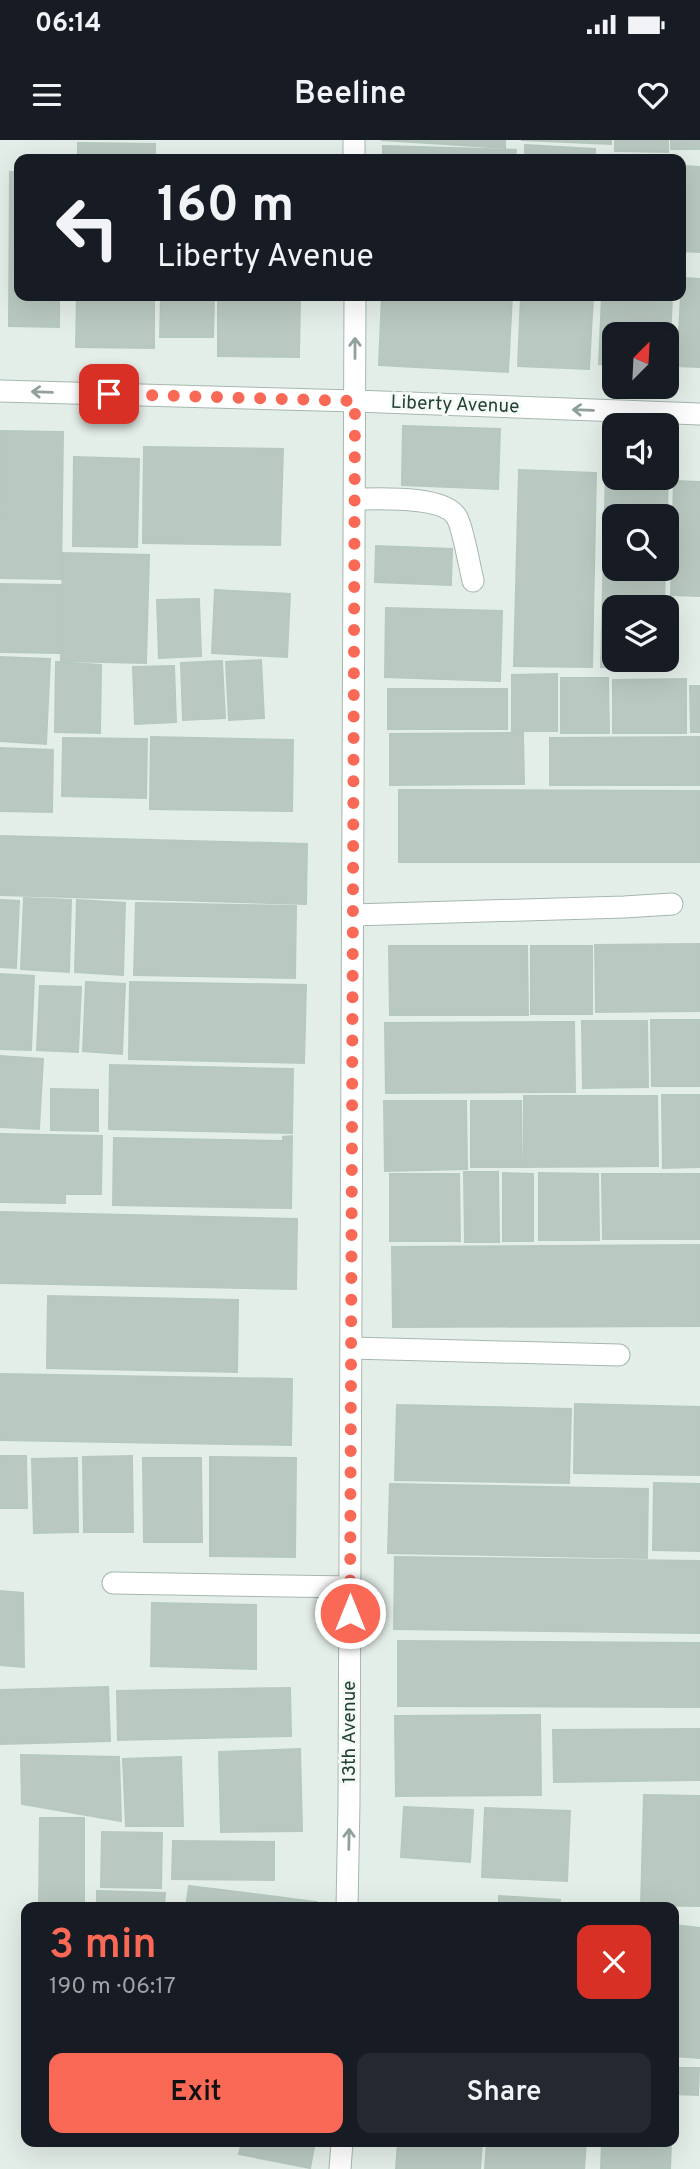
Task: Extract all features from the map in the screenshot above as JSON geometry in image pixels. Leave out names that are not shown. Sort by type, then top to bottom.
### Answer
[{"type":"street","name":"13th Avenue","points":[[347,1902],[355,301]]},
{"type":"street","name":"Liberty Avenue","points":[[0,391],[700,414]]},
{"type":"street","points":[[355,499],[396,499],[446,506],[457,517],[472,581]]},
{"type":"street","points":[[353,915],[624,908],[672,904]]},
{"type":"street","points":[[351,1348],[620,1356]]},
{"type":"street","points":[[113,1583],[350,1587]]},
{"type":"street","points":[[340,2169],[342,2147]]},
{"type":"building","points":[[381,140],[505,140],[505,148]]},
{"type":"building","points":[[521,140],[611,140],[611,144]]},
{"type":"building","points":[[615,140],[668,140],[668,152],[615,151]]},
{"type":"building","points":[[671,140],[700,140],[700,149],[671,149]]},
{"type":"building","points":[[78,143],[155,144],[155,154],[78,154]]},
{"type":"building","points":[[525,145],[595,149],[595,154],[525,154]]},
{"type":"building","points":[[383,146],[516,150],[516,154],[383,154]]},
{"type":"building","points":[[686,166],[700,167],[700,252],[686,251]]},
{"type":"building","points":[[10,172],[14,172],[14,301],[59,301],[59,327],[9,326]]},
{"type":"building","points":[[686,278],[700,279],[700,367],[679,366],[681,301],[686,301]]},
{"type":"building","points":[[77,301],[154,301],[154,348],[76,347]]},
{"type":"building","points":[[161,301],[214,301],[213,337],[160,337]]},
{"type":"building","points":[[218,301],[300,301],[299,357],[218,356]]},
{"type":"building","points":[[382,301],[512,301],[508,372],[379,365]]},
{"type":"building","points":[[521,301],[593,301],[589,369],[518,366]]},
{"type":"building","points":[[602,301],[672,301],[671,322],[602,322],[602,364],[599,364]]},
{"type":"building","points":[[403,426],[500,429],[498,489],[402,485]]},
{"type":"building","points":[[1,431],[63,432],[61,579],[0,578]]},
{"type":"building","points":[[144,447],[283,449],[280,545],[143,543]]},
{"type":"building","points":[[74,457],[139,459],[137,547],[73,546]]},
{"type":"building","points":[[519,470],[596,473],[592,667],[514,666]]},
{"type":"building","points":[[679,481],[700,482],[700,596],[671,595],[671,581],[679,581],[679,504],[673,504],[674,490],[679,490]]},
{"type":"building","points":[[605,490],[668,490],[667,504],[605,504]]},
{"type":"building","points":[[376,546],[452,549],[451,585],[375,582]]},
{"type":"building","points":[[63,553],[149,555],[146,663],[61,661]]},
{"type":"building","points":[[603,581],[665,581],[664,595],[603,595]]},
{"type":"building","points":[[0,584],[62,585],[61,653],[0,652]]},
{"type":"building","points":[[215,590],[290,594],[287,657],[212,653]]},
{"type":"building","points":[[199,599],[201,656],[159,658],[157,600]]},
{"type":"building","points":[[386,608],[502,611],[500,681],[385,677]]},
{"type":"building","points":[[0,657],[50,659],[46,744],[0,741]]},
{"type":"building","points":[[261,660],[264,718],[229,720],[226,662]]},
{"type":"building","points":[[222,661],[225,718],[183,720],[181,663]]},
{"type":"building","points":[[56,662],[101,665],[100,733],[55,732]]},
{"type":"building","points":[[174,666],[176,722],[135,724],[133,667]]},
{"type":"building","points":[[557,674],[557,731],[512,731],[512,675]]},
{"type":"building","points":[[561,678],[608,678],[609,733],[561,733]]},
{"type":"building","points":[[686,679],[686,733],[613,733],[613,680]]},
{"type":"building","points":[[690,686],[700,686],[700,732],[691,732]]},
{"type":"building","points":[[388,689],[507,689],[507,729],[388,729]]},
{"type":"building","points":[[523,733],[524,784],[390,785],[390,734]]},
{"type":"building","points":[[151,737],[293,740],[292,811],[150,809]]},
{"type":"building","points":[[700,737],[700,785],[550,785],[550,738]]},
{"type":"building","points":[[63,738],[147,739],[146,798],[62,796]]},
{"type":"building","points":[[0,748],[53,750],[52,812],[0,811]]},
{"type":"building","points":[[399,790],[700,791],[700,862],[399,862]]},
{"type":"building","points":[[0,836],[307,844],[306,904],[0,895]]},
{"type":"building","points":[[24,898],[71,900],[69,972],[21,969]]},
{"type":"building","points":[[0,900],[19,901],[16,968],[0,967]]},
{"type":"building","points":[[77,900],[125,903],[123,975],[75,972]]},
{"type":"building","points":[[136,903],[296,906],[295,978],[134,975]]},
{"type":"building","points":[[700,944],[700,1011],[596,1012],[595,945]]},
{"type":"building","points":[[389,946],[527,946],[528,1015],[390,1015]]},
{"type":"building","points":[[531,946],[592,946],[592,1014],[531,1014]]},
{"type":"building","points":[[0,974],[34,976],[31,1050],[0,1049]]},
{"type":"building","points":[[86,982],[125,984],[122,1054],[83,1051]]},
{"type":"building","points":[[130,982],[306,985],[304,1063],[129,1059]]},
{"type":"building","points":[[40,986],[81,987],[78,1052],[37,1050]]},
{"type":"building","points":[[651,1020],[700,1020],[700,1086],[652,1086]]},
{"type":"building","points":[[582,1021],[647,1021],[648,1087],[583,1088]]},
{"type":"building","points":[[574,1022],[575,1092],[386,1093],[385,1023]]},
{"type":"building","points":[[0,1056],[43,1059],[39,1129],[0,1127]]},
{"type":"building","points":[[110,1065],[293,1069],[292,1133],[109,1129]]},
{"type":"building","points":[[51,1089],[98,1090],[98,1131],[51,1130]]},
{"type":"building","points":[[662,1095],[700,1095],[700,1167],[663,1168]]},
{"type":"building","points":[[524,1096],[657,1096],[658,1166],[524,1167]]},
{"type":"building","points":[[384,1101],[466,1101],[467,1169],[385,1171]]},
{"type":"building","points":[[471,1101],[521,1101],[522,1167],[471,1167]]},
{"type":"building","points":[[0,1134],[102,1136],[101,1194],[65,1194],[65,1203],[0,1202]]},
{"type":"building","points":[[292,1136],[291,1208],[113,1205],[114,1138],[283,1141],[283,1137]]},
{"type":"building","points":[[464,1172],[498,1172],[499,1242],[465,1242]]},
{"type":"building","points":[[503,1173],[533,1174],[533,1241],[503,1241]]},
{"type":"building","points":[[539,1173],[598,1174],[599,1240],[539,1240]]},
{"type":"building","points":[[390,1174],[459,1174],[460,1241],[390,1241]]},
{"type":"building","points":[[602,1174],[700,1174],[700,1239],[603,1239]]},
{"type":"building","points":[[0,1212],[297,1219],[296,1289],[0,1283]]},
{"type":"building","points":[[700,1245],[700,1326],[393,1327],[392,1247]]},
{"type":"building","points":[[48,1296],[238,1300],[237,1372],[47,1368]]},
{"type":"building","points":[[0,1374],[292,1379],[291,1445],[0,1440]]},
{"type":"building","points":[[575,1404],[700,1407],[700,1475],[574,1473]]},
{"type":"building","points":[[397,1405],[571,1409],[569,1483],[395,1480]]},
{"type":"building","points":[[0,1456],[26,1456],[27,1508],[0,1508]]},
{"type":"building","points":[[132,1456],[133,1532],[84,1532],[83,1457]]},
{"type":"building","points":[[210,1457],[296,1458],[295,1557],[210,1556]]},
{"type":"building","points":[[77,1458],[78,1532],[34,1533],[32,1459]]},
{"type":"building","points":[[143,1458],[201,1458],[202,1542],[144,1542]]},
{"type":"building","points":[[654,1483],[700,1484],[700,1551],[653,1550]]},
{"type":"building","points":[[390,1484],[648,1489],[647,1558],[388,1553]]},
{"type":"building","points":[[395,1557],[700,1561],[700,1633],[394,1629]]},
{"type":"building","points":[[0,1591],[23,1593],[24,1667],[0,1665]]},
{"type":"building","points":[[152,1603],[256,1605],[256,1669],[151,1666]]},
{"type":"building","points":[[398,1641],[700,1643],[700,1707],[398,1706]]},
{"type":"building","points":[[108,1687],[110,1741],[0,1744],[0,1690]]},
{"type":"building","points":[[290,1688],[291,1736],[118,1740],[117,1691]]},
{"type":"building","points":[[540,1715],[541,1795],[396,1796],[395,1716]]},
{"type":"building","points":[[700,1729],[700,1780],[554,1782],[553,1730]]},
{"type":"building","points":[[300,1749],[302,1831],[221,1832],[219,1752]]},
{"type":"building","points":[[21,1755],[119,1757],[121,1821],[22,1804]]},
{"type":"building","points":[[181,1757],[183,1826],[126,1826],[123,1759]]},
{"type":"building","points":[[644,1795],[700,1796],[700,1906],[679,1906],[679,1902],[641,1902]]},
{"type":"building","points":[[404,1807],[473,1810],[470,1862],[401,1857]]},
{"type":"building","points":[[485,1808],[570,1811],[567,1881],[482,1877]]},
{"type":"building","points":[[40,1818],[84,1818],[84,1902],[39,1902]]},
{"type":"building","points":[[102,1832],[162,1833],[161,1888],[101,1887]]},
{"type":"building","points":[[173,1841],[274,1842],[274,1880],[172,1879]]},
{"type":"building","points":[[189,1886],[317,1902],[187,1902]]},
{"type":"building","points":[[97,1891],[165,1893],[164,1902],[97,1902]]},
{"type":"building","points":[[499,1896],[560,1900],[560,1902],[499,1902]]},
{"type":"building","points":[[679,1926],[700,1928],[700,2058],[679,2056]]},
{"type":"building","points":[[679,2068],[699,2068],[698,2095],[679,2094]]},
{"type":"building","points":[[241,2147],[314,2147],[310,2168],[239,2154]]},
{"type":"building","points":[[398,2147],[482,2147],[480,2169],[396,2169]]},
{"type":"building","points":[[487,2147],[586,2147],[584,2169],[485,2169]]},
{"type":"building","points":[[602,2147],[671,2147],[670,2169],[601,2169]]},
{"type":"route","points":[[109,394],[355,401],[350,1613]]}]
